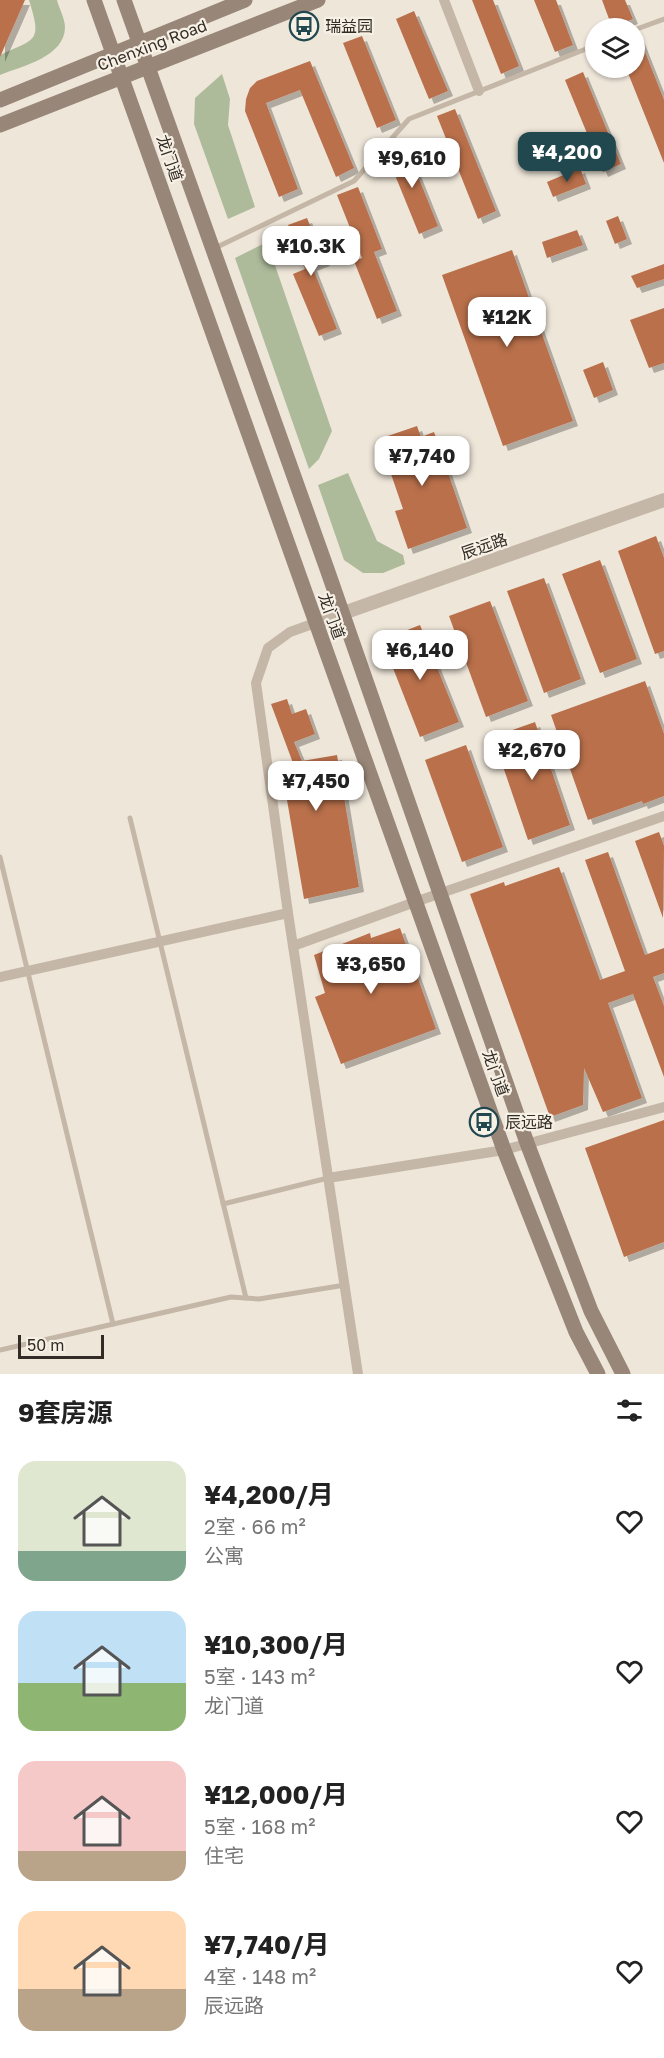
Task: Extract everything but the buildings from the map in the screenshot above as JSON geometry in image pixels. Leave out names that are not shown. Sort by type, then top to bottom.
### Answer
[{"type":"main road","name":"龙门道","points":[[94,0],[504,1150],[576,1332],[598,1374]]},
{"type":"main road","name":"龙门道","points":[[124,0],[528,1143],[591,1311],[623,1374]]},
{"type":"main road","name":"Chenxing Road","points":[[2,99],[245,0]]},
{"type":"main road","name":"Chenxing Road","points":[[0,125],[318,0]]},
{"type":"street","points":[[444,0],[479,91]]},
{"type":"street","name":"辰远路","points":[[315,623],[664,500]]},
{"type":"street","points":[[315,623],[290,632],[268,648],[256,683],[288,913],[358,1374]]},
{"type":"street","points":[[293,946],[664,816]]},
{"type":"street","points":[[0,977],[288,913]]},
{"type":"street","points":[[328,1178],[504,1150],[664,1107]]},
{"type":"lane","points":[[645,26],[664,19]]},
{"type":"lane","points":[[213,249],[354,181],[409,119],[585,49]]},
{"type":"lane","points":[[130,818],[246,1298]]},
{"type":"lane","points":[[0,857],[113,1324]]},
{"type":"lane","points":[[223,1204],[328,1178]]},
{"type":"lane","points":[[0,1350],[231,1297],[259,1299],[345,1285]]},
{"type":"green space","points":[[29,0],[57,0],[65,24],[63,37],[58,46],[41,59],[0,75],[0,55],[33,37],[35,24]]},
{"type":"green space","points":[[222,74],[230,99],[228,125],[255,207],[228,219],[194,124],[195,98]]},
{"type":"green space","points":[[267,242],[332,431],[319,459],[309,469],[235,258]]},
{"type":"green space","points":[[348,473],[377,541],[403,555],[405,564],[383,573],[363,573],[344,560],[318,485]]},
{"type":"place","name":"瑞益园","points":[[304,26]]},
{"type":"place","name":"辰远路","points":[[484,1122]]}]
